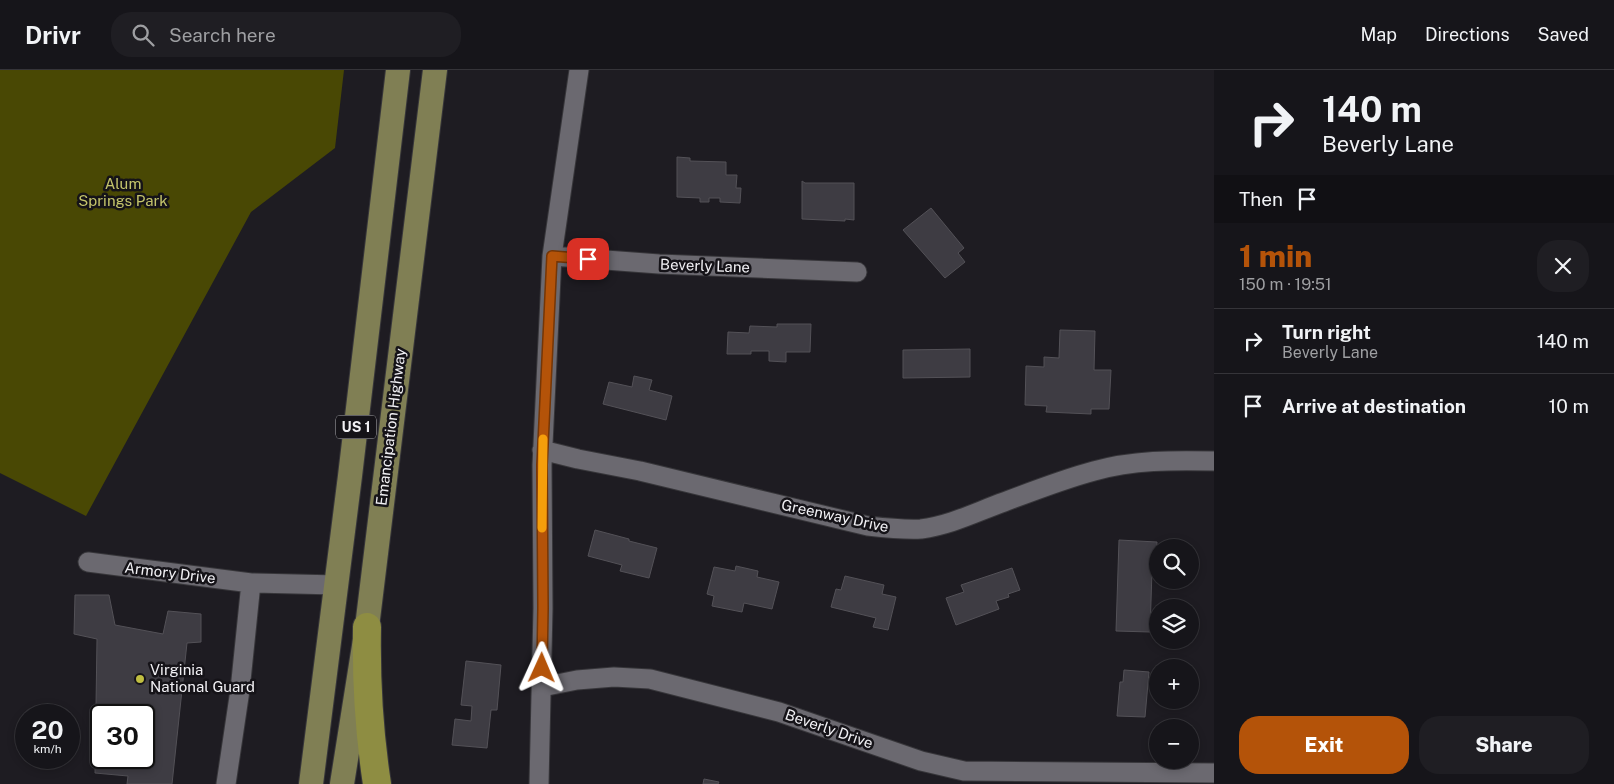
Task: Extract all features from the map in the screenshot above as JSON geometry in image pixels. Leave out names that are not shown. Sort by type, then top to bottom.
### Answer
[{"type":"highway","points":[[367,627],[366,675],[371,745],[377,784]]},
{"type":"main road","name":"US 1","points":[[311,784],[337,585],[398,70]]},
{"type":"main road","name":"Emancipation Highway","points":[[342,784],[367,627],[396,377],[435,70]]},
{"type":"street","points":[[539,784],[542,688],[542,450],[552,256],[579,70]]},
{"type":"street","name":"Beverly Lane","points":[[552,256],[659,264],[857,272]]},
{"type":"street","name":"Greenway Drive","points":[[542,450],[578,460],[640,471],[868,526],[891,529],[920,529],[949,524],[1004,502],[1094,471],[1131,463],[1170,460],[1214,461]]},
{"type":"street","name":"Armory Drive","points":[[88,562],[251,583],[337,585]]},
{"type":"street","points":[[226,784],[240,690],[251,583]]},
{"type":"street","name":"Beverly Drive","points":[[542,688],[578,680],[614,677],[650,679],[779,712],[965,778],[1214,773]]},
{"type":"green space","name":"Alum Springs Park","points":[[0,70],[344,70],[335,148],[251,212],[86,516],[0,473]]},
{"type":"building","points":[[677,157],[690,158],[690,161],[726,162],[726,175],[737,175],[736,188],[741,188],[740,203],[720,202],[720,198],[709,198],[709,202],[700,202],[700,198],[677,197]]},
{"type":"building","points":[[802,181],[805,183],[854,183],[854,220],[802,219]]},
{"type":"building","points":[[931,208],[964,248],[958,253],[965,262],[945,278],[903,230]]},
{"type":"building","points":[[777,324],[811,324],[810,352],[786,352],[786,362],[769,361],[769,351],[751,351],[751,354],[727,354],[728,332],[749,333],[750,326],[777,327]]},
{"type":"building","points":[[1060,330],[1095,331],[1094,370],[1111,370],[1109,409],[1091,409],[1091,414],[1046,412],[1047,406],[1025,405],[1026,366],[1044,367],[1044,357],[1059,358]]},
{"type":"building","points":[[970,349],[970,377],[903,378],[903,350]]},
{"type":"building","points":[[634,376],[652,380],[649,390],[672,396],[666,420],[603,404],[609,382],[632,387]]},
{"type":"building","points":[[595,530],[657,548],[649,578],[620,571],[622,565],[588,556]]},
{"type":"building","points":[[1119,540],[1149,542],[1149,589],[1151,589],[1151,599],[1149,599],[1149,632],[1116,631]]},
{"type":"building","points":[[736,566],[758,571],[757,577],[779,582],[772,609],[744,603],[742,612],[712,606],[714,596],[707,594],[714,567],[735,571]]},
{"type":"building","points":[[1012,568],[1020,590],[1008,594],[1009,597],[996,601],[999,609],[956,625],[946,598],[964,592],[961,585]]},
{"type":"building","points":[[845,576],[884,585],[882,594],[896,597],[888,630],[873,627],[876,618],[831,607],[836,589],[841,590]]},
{"type":"building","name":"Virginia National Guard","points":[[75,595],[109,595],[115,625],[163,634],[168,611],[201,614],[201,642],[187,643],[172,784],[127,784],[128,776],[95,773],[95,769],[155,769],[155,704],[96,704],[97,639],[74,634]]},
{"type":"building","points":[[466,661],[501,665],[497,710],[491,710],[487,748],[452,745],[455,719],[471,721],[472,706],[461,705]]},
{"type":"building","points":[[1124,670],[1149,672],[1145,717],[1117,716],[1120,682],[1123,682]]},
{"type":"building","points":[[704,779],[719,782],[718,784],[703,784]]},
{"type":"slow traffic","points":[[542,528],[543,439]]},
{"type":"place","name":"Virginia National Guard","points":[[140,679]]},
{"type":"route","points":[[542,668],[542,465],[552,256],[588,259]]}]
